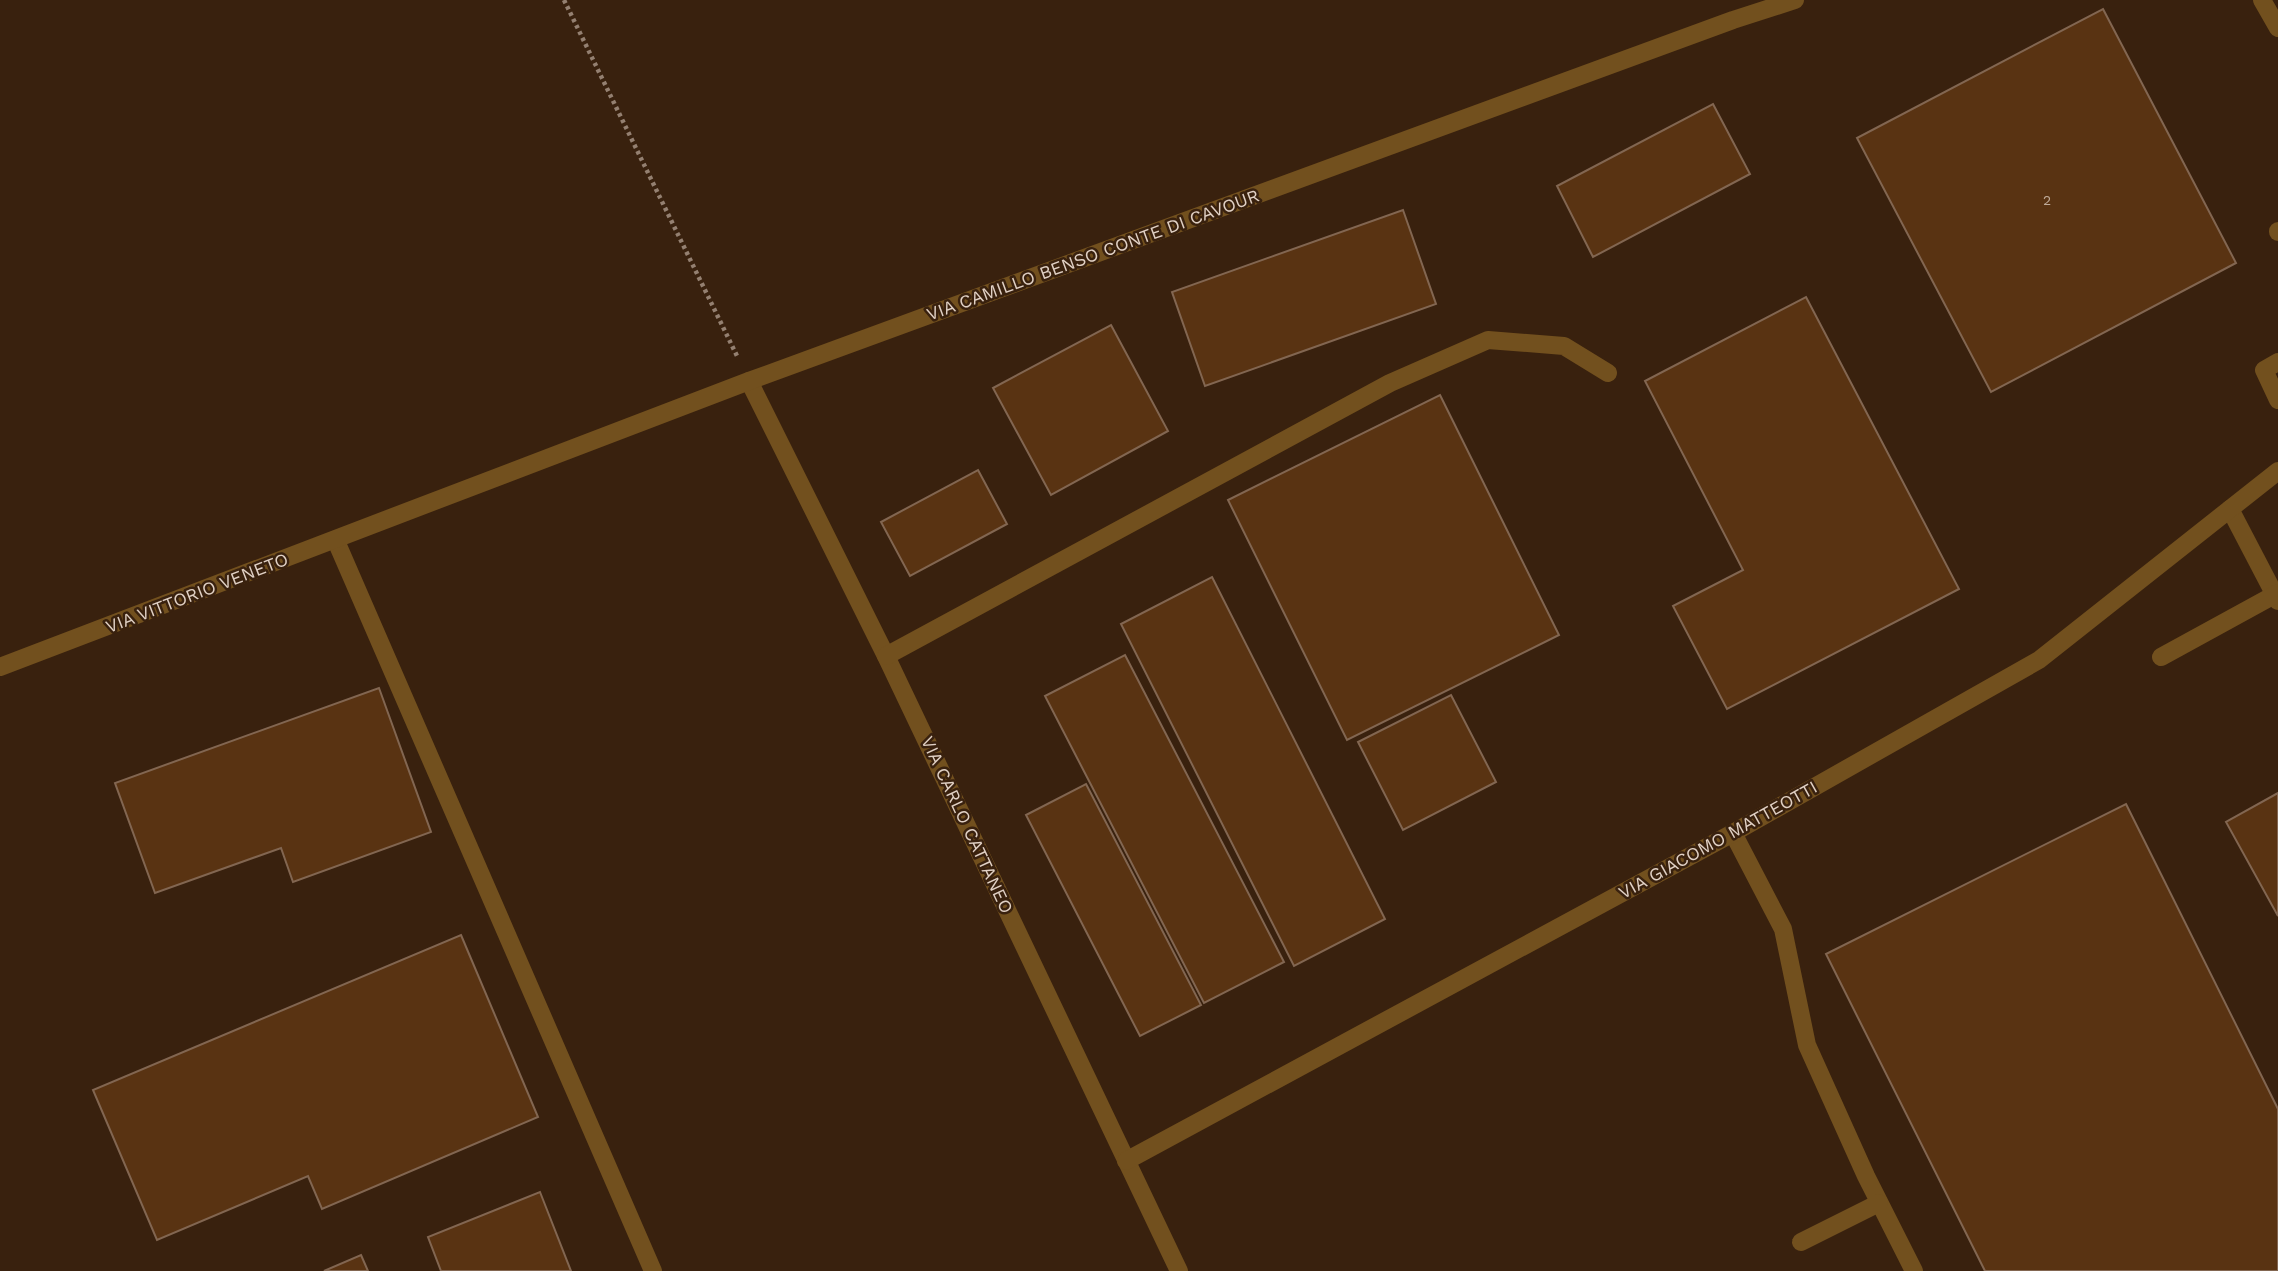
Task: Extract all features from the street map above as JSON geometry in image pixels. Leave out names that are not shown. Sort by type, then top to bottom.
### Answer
[{"type":"street","name":"VIA CAMILLO BENSO CONTE DI CAVOUR","points":[[395,518],[749,381],[1733,20],[1795,0]]},
{"type":"street","points":[[2262,0],[2278,28]]},
{"type":"street","points":[[886,656],[1390,383],[1488,340],[1564,346],[1608,373]]},
{"type":"street","points":[[2278,362],[2264,370],[2278,400]]},
{"type":"street","name":"VIA CARLO CATTANEO","points":[[749,381],[886,656],[1179,1271]]},
{"type":"street","name":"VIA GIACOMO MATTEOTTI","points":[[1126,1161],[1733,833],[2039,660],[2278,471]]},
{"type":"street","points":[[2161,657],[2277,596],[2230,509]]},
{"type":"street","name":"VIA VITTORIO VENETO","points":[[0,667],[395,518]]},
{"type":"street","points":[[336,541],[653,1271]]},
{"type":"street","points":[[1733,833],[1783,929],[1807,1045],[1914,1271]]},
{"type":"street","points":[[1801,1242],[1880,1203]]},
{"type":"path","points":[[564,0],[749,381]]},
{"type":"building","points":[[2103,9],[2236,263],[1991,392],[1857,138]]},
{"type":"building","points":[[1713,104],[1750,174],[1593,257],[1557,186]]},
{"type":"building","points":[[1403,210],[1436,304],[1205,386],[1172,292]]},
{"type":"building","points":[[1806,297],[1959,589],[1727,709],[1673,606],[1743,570],[1645,381]]},
{"type":"building","points":[[1111,325],[1168,431],[1051,495],[993,388]]},
{"type":"building","points":[[1440,395],[1559,635],[1347,740],[1228,500]]},
{"type":"building","points":[[978,470],[1007,524],[910,576],[881,522]]},
{"type":"building","points":[[1212,577],[1385,919],[1294,966],[1121,624]]},
{"type":"building","points":[[1125,655],[1284,962],[1204,1003],[1045,696]]},
{"type":"building","points":[[379,688],[431,832],[293,882],[281,848],[155,893],[115,783]]},
{"type":"building","points":[[1451,695],[1496,782],[1403,830],[1358,742]]},
{"type":"building","points":[[1086,784],[1201,1005],[1140,1036],[1026,815]]},
{"type":"building","points":[[2278,793],[2278,916],[2226,822]]},
{"type":"building","points":[[2126,804],[2278,1109],[2278,1271],[1985,1271],[1826,954]]},
{"type":"building","points":[[461,935],[538,1117],[322,1209],[308,1176],[157,1240],[93,1090]]},
{"type":"building","points":[[540,1192],[571,1271],[441,1271],[428,1237]]},
{"type":"building","points":[[361,1255],[368,1271],[324,1271]]}]
